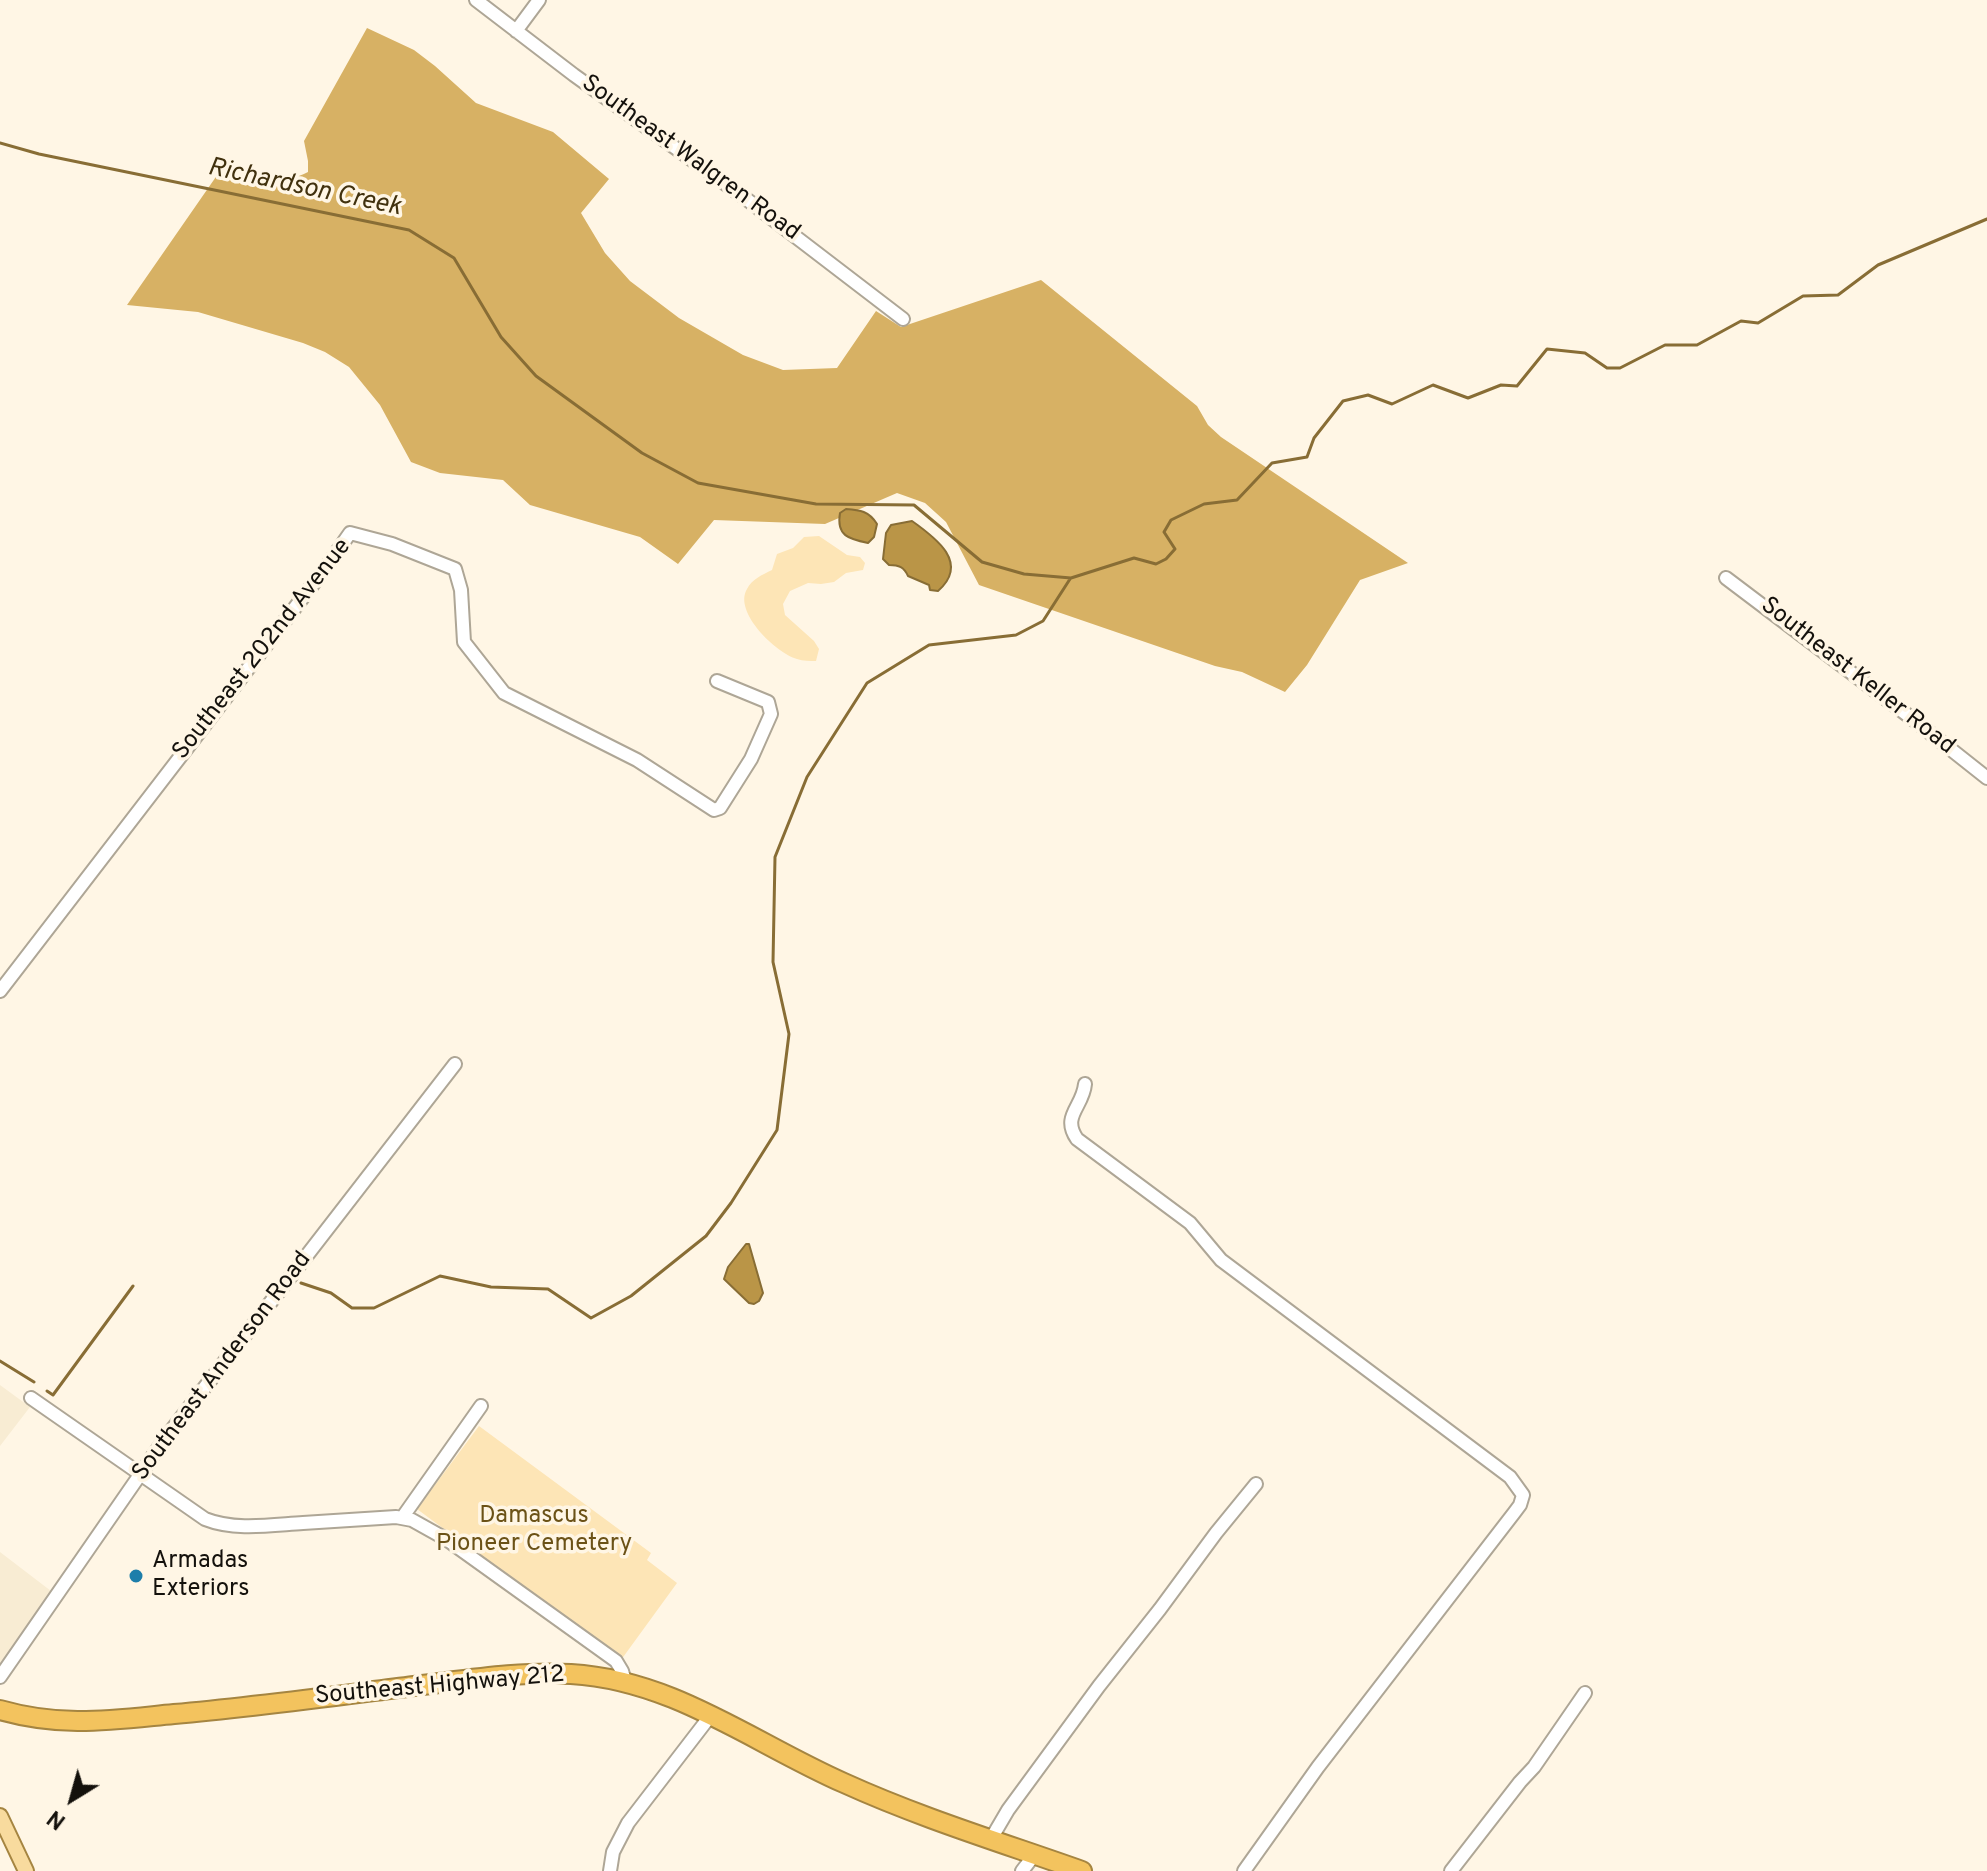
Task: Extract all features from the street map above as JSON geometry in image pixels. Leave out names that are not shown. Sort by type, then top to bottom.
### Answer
[{"type":"highway","name":"Southeast Highway 212","points":[[0,1710],[43,1721],[96,1721],[538,1674],[571,1674],[625,1681],[673,1697],[844,1783],[1082,1871]]},
{"type":"main road","points":[[0,1816],[26,1871]]},
{"type":"street","name":"Southeast Walgren Road","points":[[476,0],[903,319]]},
{"type":"street","points":[[516,31],[539,0]]},
{"type":"street","name":"Southeast 202nd Avenue","points":[[0,991],[350,533],[392,544],[455,569],[461,590],[464,642],[504,693],[637,760],[714,810],[720,808],[751,759],[771,714],[768,702],[717,681]]},
{"type":"street","name":"Southeast Keller Road","points":[[1726,578],[1987,778]]},
{"type":"street","name":"Southeast Anderson Road","points":[[0,1677],[140,1474],[455,1064]]},
{"type":"street","points":[[1085,1084],[1084,1093],[1070,1121],[1077,1139],[1190,1223],[1221,1260],[1510,1477],[1523,1495],[1520,1505],[1318,1767],[1244,1871]]},
{"type":"street","points":[[31,1398],[205,1519],[228,1526],[396,1517],[412,1520],[446,1539],[616,1661],[625,1681]]},
{"type":"street","points":[[402,1518],[481,1406]]},
{"type":"street","points":[[991,1839],[1008,1810],[1099,1685],[1256,1484]]},
{"type":"street","points":[[1451,1871],[1548,1749],[1585,1693]]},
{"type":"street","points":[[610,1871],[613,1852],[628,1823],[711,1715]]},
{"type":"street","points":[[1022,1871],[1035,1854]]},
{"type":"shaded area","points":[[367,28],[414,50],[476,103],[553,132],[609,179],[581,213],[605,253],[630,281],[679,318],[743,355],[783,370],[837,368],[876,311],[901,327],[1041,280],[1197,406],[1208,425],[1221,437],[1408,563],[1360,580],[1307,665],[1285,692],[1242,672],[1215,666],[979,585],[946,522],[925,503],[897,493],[825,524],[714,520],[678,564],[640,537],[530,505],[503,480],[440,473],[411,462],[380,405],[349,367],[325,352],[198,312],[127,305],[220,171],[275,181],[308,172],[304,141]]},
{"type":"shaded area","points":[[846,509],[864,512],[877,524],[874,537],[868,543],[850,538],[842,532],[840,513]]},
{"type":"shaded area","points":[[912,521],[939,543],[950,561],[951,571],[947,581],[938,591],[930,590],[929,585],[908,576],[903,569],[889,565],[883,559],[886,533],[891,525]]},
{"type":"shaded area","points":[[749,1244],[763,1293],[754,1304],[749,1303],[724,1279],[728,1267]]},
{"type":"shaded area","points":[[0,1385],[30,1407],[0,1446]]},
{"type":"shaded area","points":[[0,1552],[51,1593],[0,1665]]},
{"type":"green space","points":[[819,536],[847,555],[860,557],[865,563],[863,570],[846,573],[834,582],[808,583],[790,591],[783,604],[785,615],[819,649],[816,661],[804,661],[788,655],[768,640],[751,620],[744,598],[752,583],[772,570],[777,554],[793,548],[804,537]]},
{"type":"green space","name":"Damascus Pioneer Cemetery","points":[[479,1426],[651,1553],[647,1560],[677,1583],[621,1660],[417,1509]]},
{"type":"waterway","name":"Richardson Creek","points":[[0,143],[39,154],[409,230],[454,258],[501,337],[536,376],[642,453],[698,483],[816,504],[914,505],[982,562],[1024,574],[1071,578],[1134,558],[1156,564],[1166,559],[1175,549],[1164,532],[1171,520],[1204,504],[1237,500],[1272,463],[1307,457],[1314,438],[1343,401],[1368,395],[1392,404],[1433,385],[1468,398],[1501,385],[1517,386],[1547,349],[1585,353],[1607,368],[1620,368],[1665,345],[1697,345],[1741,321],[1758,323],[1803,296],[1838,295],[1878,265],[1987,219]]},
{"type":"waterway","points":[[301,1283],[331,1293],[352,1308],[374,1308],[440,1276],[491,1287],[548,1289],[591,1318],[631,1296],[706,1236],[731,1203],[777,1130],[789,1034],[773,962],[775,857],[807,777],[867,683],[929,645],[1016,635],[1043,621],[1070,579]]},
{"type":"waterway","points":[[47,1391],[53,1395],[133,1286]]},
{"type":"waterway","points":[[0,1361],[34,1382]]},
{"type":"place","name":"Armadas Exteriors","points":[[136,1576]]}]
